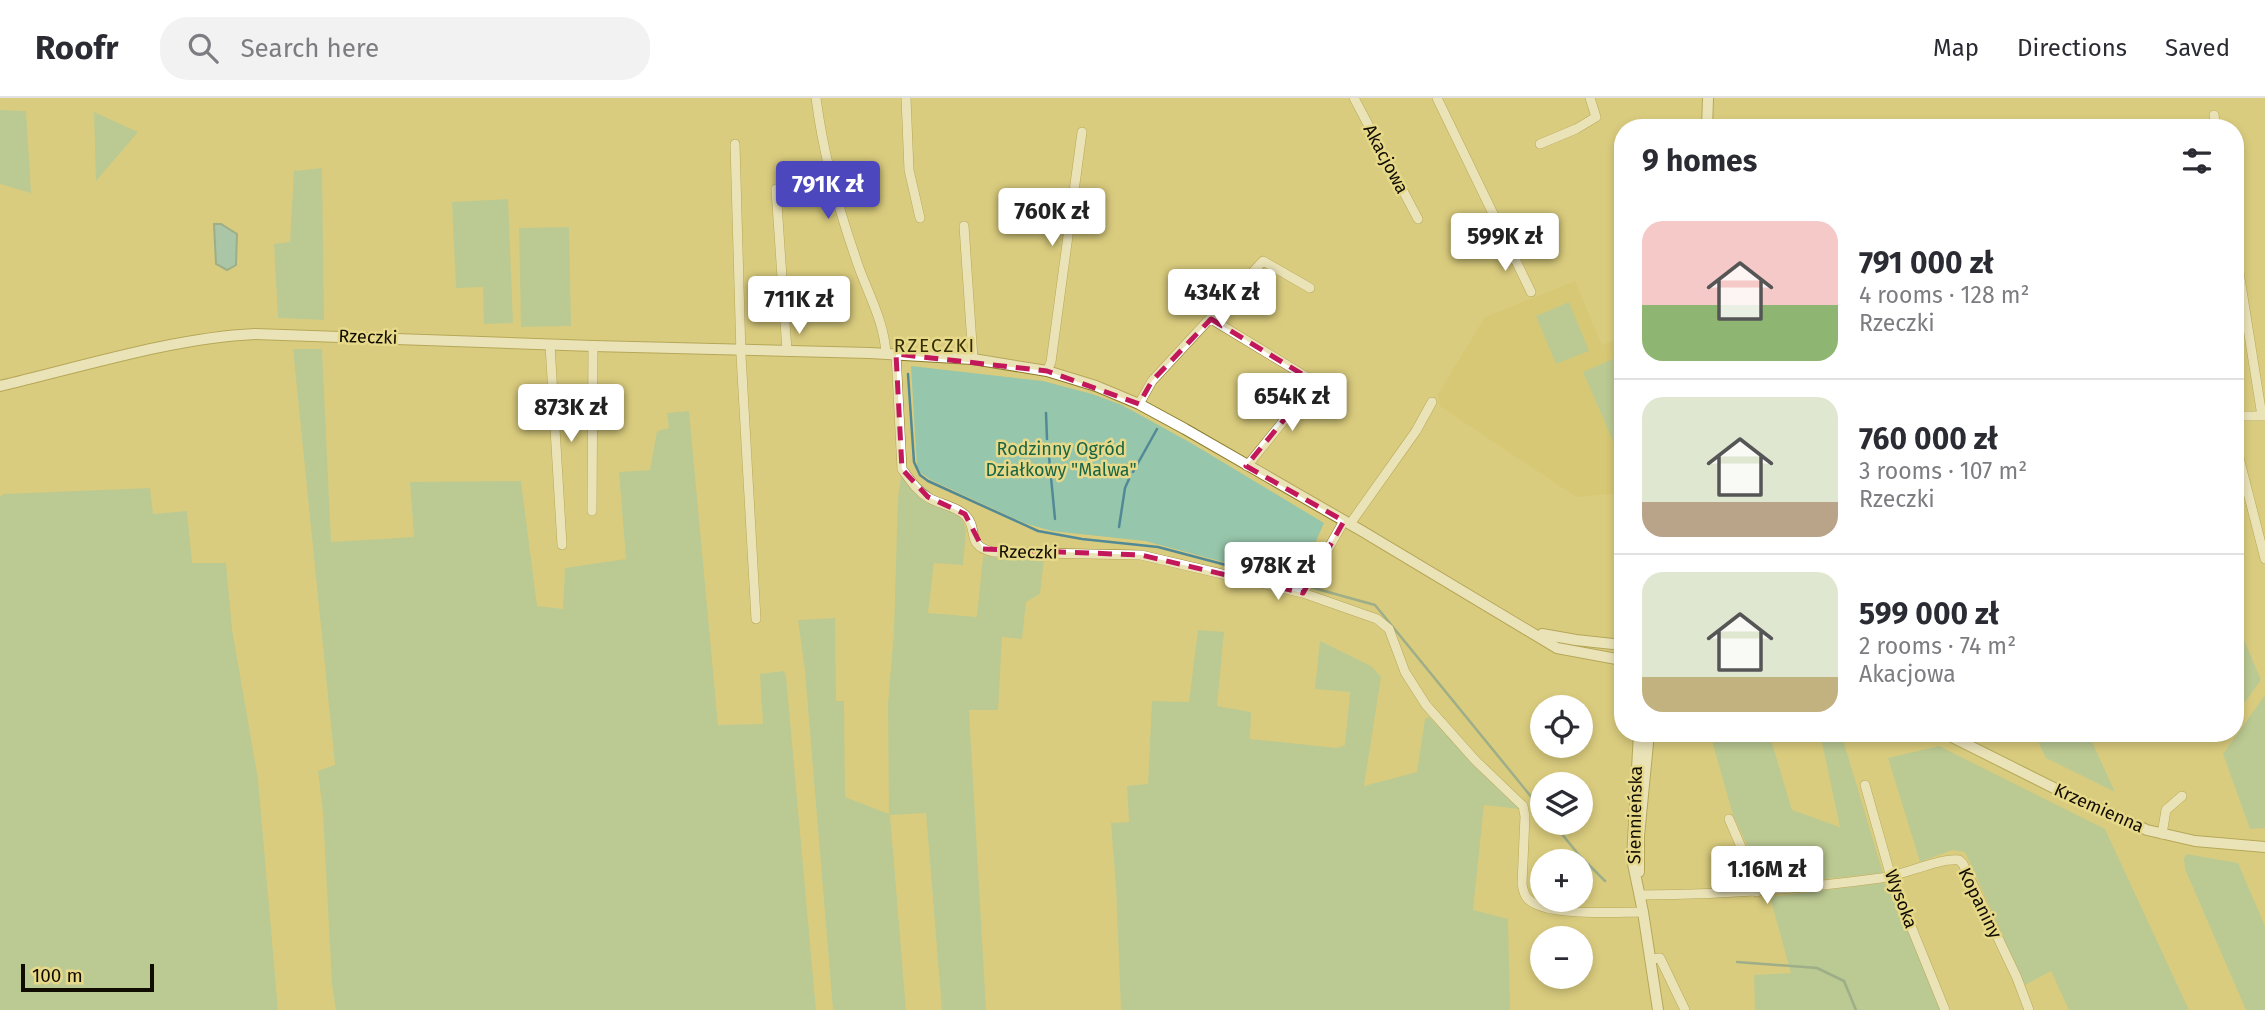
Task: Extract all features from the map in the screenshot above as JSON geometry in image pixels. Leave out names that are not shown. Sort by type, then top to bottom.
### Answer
[{"type":"main road","points":[[1708,119],[1709,98]]},
{"type":"main road","name":"Rzeczki","points":[[0,386],[228,335],[300,334],[550,345],[891,354],[972,359],[1047,371],[1096,386],[1139,404],[1347,522],[1563,650],[1614,659]]},
{"type":"main road","name":"Rzeczki","points":[[1531,631],[1554,637],[1614,644]]},
{"type":"main road","name":"Siennieńska","points":[[1638,742],[1632,859],[1658,1010]]},
{"type":"main road","name":"Siennieńska","points":[[1640,895],[1639,836],[1648,742]]},
{"type":"main road","name":"Krzemienna","points":[[1962,742],[2096,809],[2134,825],[2162,834],[2220,845],[2265,847]]},
{"type":"street","name":"Rzeczki","points":[[816,98],[830,176],[855,259],[882,324],[891,354],[902,469],[913,484],[928,497],[965,514],[974,541],[983,549],[993,552],[1141,555],[1303,593],[1364,613],[1383,624],[1394,638],[1412,684],[1426,705],[1475,760],[1523,806],[1525,816],[1522,884],[1529,901],[1558,911],[1643,912]]},
{"type":"street","points":[[906,98],[909,170],[920,218]]},
{"type":"street","name":"Akacjowa","points":[[1354,98],[1418,219]]},
{"type":"street","points":[[1437,98],[1531,292]]},
{"type":"street","points":[[1540,144],[1576,129],[1596,117],[1590,98]]},
{"type":"street","points":[[2214,115],[2215,119]]},
{"type":"street","points":[[1047,371],[1051,362],[1082,132]]},
{"type":"street","points":[[735,144],[741,350],[757,619]]},
{"type":"street","points":[[776,189],[788,352]]},
{"type":"street","points":[[964,226],[972,359]]},
{"type":"street","points":[[1139,404],[1152,381],[1263,261],[1310,288]]},
{"type":"street","points":[[2244,301],[2263,416],[2244,416]]},
{"type":"street","points":[[1211,319],[1315,382],[1247,466]]},
{"type":"street","points":[[550,345],[562,545]]},
{"type":"street","points":[[592,511],[593,346]]},
{"type":"street","points":[[1303,593],[1347,522],[1416,431],[1433,402]]},
{"type":"street","points":[[2244,477],[2265,559]]},
{"type":"street","name":"Wysoka","points":[[1865,785],[1891,877],[1945,1010]]},
{"type":"street","points":[[2162,834],[2166,810],[2182,796]]},
{"type":"street","points":[[1729,819],[1754,877],[1757,892]]},
{"type":"street","name":"Kopaniny","points":[[1891,877],[1959,860],[2017,978],[2029,1010]]},
{"type":"street","points":[[1640,895],[1757,892],[1891,877]]},
{"type":"street","points":[[1650,959],[1660,958],[1685,1010]]},
{"type":"highlighted area","points":[[1211,319],[1315,382],[1246,466],[1344,521],[1303,593],[1141,555],[983,549],[965,514],[928,497],[902,469],[896,354],[1047,371],[1139,404],[1152,381]]},
{"type":"shaded area","points":[[1575,281],[1602,345],[1614,340],[1614,494],[1576,497],[1441,407],[1438,394],[1485,317]]},
{"type":"green space","points":[[0,110],[26,111],[31,193],[0,184]]},
{"type":"green space","points":[[94,112],[138,132],[96,181]]},
{"type":"green space","points":[[322,168],[324,320],[278,318],[274,244],[290,242],[294,171]]},
{"type":"green space","points":[[508,199],[513,323],[484,324],[483,287],[456,288],[452,202]]},
{"type":"green space","points":[[569,227],[571,326],[521,327],[519,228]]},
{"type":"green space","points":[[1569,302],[1589,351],[1556,364],[1536,316]]},
{"type":"green space","points":[[293,349],[322,349],[331,542],[414,537],[410,482],[521,481],[537,606],[563,609],[565,568],[626,559],[619,472],[650,470],[657,431],[669,428],[667,413],[689,411],[718,725],[763,724],[760,674],[784,671],[786,676],[816,1010],[336,1010],[332,985],[323,813],[318,771],[335,765]]},
{"type":"green space","points":[[1614,358],[1614,443],[1583,372]]},
{"type":"green space","name":"Rodzinny Ogród Działkowy \"Malwa\"","points":[[911,366],[1043,381],[1092,394],[1122,405],[1191,443],[1324,523],[1298,582],[1145,541],[1052,531],[1024,523],[931,480],[921,473],[917,466]]},
{"type":"green space","points":[[902,469],[962,519],[966,530],[963,565],[934,563],[928,613],[977,617],[983,556],[1044,559],[1040,594],[1026,602],[1022,639],[1002,637],[998,710],[969,710],[986,1010],[942,1010],[926,813],[890,815],[906,1010],[833,1010],[805,671],[798,620],[835,618],[836,701],[844,701],[845,797],[889,814],[888,704],[894,631],[898,497]]},
{"type":"green space","points":[[150,488],[153,514],[187,511],[192,563],[226,563],[232,629],[258,779],[278,1010],[0,1010],[0,497],[3,494]]},
{"type":"green space","points":[[1198,630],[1224,632],[1217,706],[1251,712],[1250,739],[1337,748],[1345,745],[1350,692],[1315,689],[1320,641],[1371,666],[1381,677],[1364,786],[1417,772],[1425,719],[1429,717],[1520,809],[1484,805],[1473,910],[1508,919],[1510,1010],[1121,1010],[1111,823],[1129,822],[1127,786],[1148,784],[1152,701],[1189,702]]},
{"type":"green space","points":[[2244,640],[2261,680],[2244,703]]},
{"type":"green space","points":[[2265,695],[2265,828],[2250,829],[2223,754],[2232,742],[2244,742],[2244,724]]},
{"type":"green space","points":[[1713,742],[1772,742],[1792,810],[1840,827],[1822,742],[1844,742],[1883,873],[1766,885],[1733,815]]},
{"type":"green space","points":[[2038,742],[2092,742],[2115,792],[2046,758]]},
{"type":"green space","points":[[1939,746],[2105,829],[2189,1010],[2069,1010],[2051,971],[2025,985],[1965,852],[1952,850],[1920,862],[1888,758]]},
{"type":"green space","points":[[2186,854],[2238,863],[2265,926],[2265,1010],[2246,1010],[2185,869]]},
{"type":"green space","points":[[1882,883],[1890,889],[1942,1010],[1755,1010],[1754,975],[1791,973],[1770,897]]},
{"type":"water","points":[[214,224],[221,224],[237,234],[236,265],[227,270],[216,264]]},
{"type":"waterway","points":[[908,374],[914,462],[920,475],[928,481],[1038,531],[1082,539],[1158,547],[1298,584]]},
{"type":"waterway","points":[[1046,413],[1047,439]]},
{"type":"waterway","points":[[1133,472],[1157,429]]},
{"type":"waterway","points":[[1048,446],[1055,519]]},
{"type":"waterway","points":[[1119,527],[1129,479]]},
{"type":"waterway","points":[[1310,587],[1375,605],[1530,795]]},
{"type":"waterway","points":[[1563,835],[1605,881]]},
{"type":"waterway","points":[[1737,962],[1817,968],[1844,981],[1856,1010]]},
{"type":"district","name":"RZECZKI","points":[[935,345]]}]
